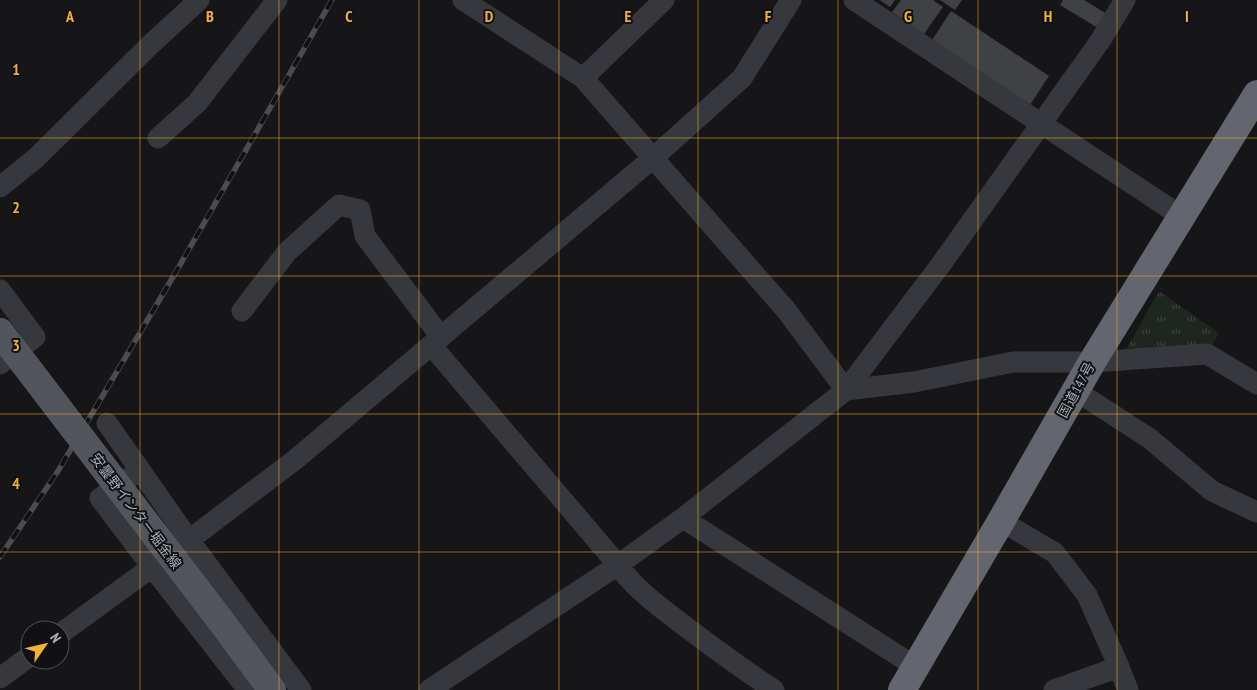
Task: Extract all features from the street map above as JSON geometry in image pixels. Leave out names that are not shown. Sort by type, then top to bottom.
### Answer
[{"type":"highway","name":"国道147号","points":[[902,690],[1092,362],[1257,94]]},
{"type":"main road","name":"安曇野インター堀金線","points":[[0,332],[272,690]]},
{"type":"street","points":[[0,186],[36,158],[150,45],[199,0]]},
{"type":"street","points":[[158,138],[197,103],[277,0]]},
{"type":"street","points":[[463,0],[583,78],[786,310],[846,390]]},
{"type":"street","points":[[583,78],[664,0]]},
{"type":"street","points":[[70,627],[296,459],[653,158],[742,78],[791,0]]},
{"type":"street","points":[[854,0],[1181,216]]},
{"type":"street","points":[[434,689],[618,566],[846,390],[942,263],[1100,41],[1125,0]]},
{"type":"street","points":[[242,311],[287,252],[339,205],[360,210],[365,236],[436,341],[626,577],[663,609],[774,690]]},
{"type":"street","points":[[0,290],[35,337],[1,362]]},
{"type":"street","points":[[846,390],[914,382],[1013,362],[1092,362],[1207,354],[1253,375]]},
{"type":"street","points":[[1076,391],[1149,438],[1212,491],[1257,512]]},
{"type":"street","points":[[107,423],[189,540],[302,690]]},
{"type":"street","points":[[140,470],[100,498],[248,690]]},
{"type":"street","points":[[682,518],[916,667]]},
{"type":"street","points":[[1001,521],[1054,553],[1087,595],[1128,690]]},
{"type":"street","points":[[0,678],[20,663]]},
{"type":"street","points":[[1054,690],[1119,667]]},
{"type":"green space","points":[[1159,291],[1219,333],[1212,345],[1126,350]]},
{"type":"building","points":[[880,0],[895,0],[890,7]]},
{"type":"building","points":[[901,0],[933,0],[943,7],[924,34],[892,12]]},
{"type":"building","points":[[940,0],[962,0],[955,10]]},
{"type":"building","points":[[1063,0],[1084,0],[1107,14],[1098,28],[1060,5]]},
{"type":"building","points":[[951,11],[1049,76],[1030,105],[932,40]]},
{"type":"railway","points":[[0,557],[58,471],[173,277],[332,0]]}]
